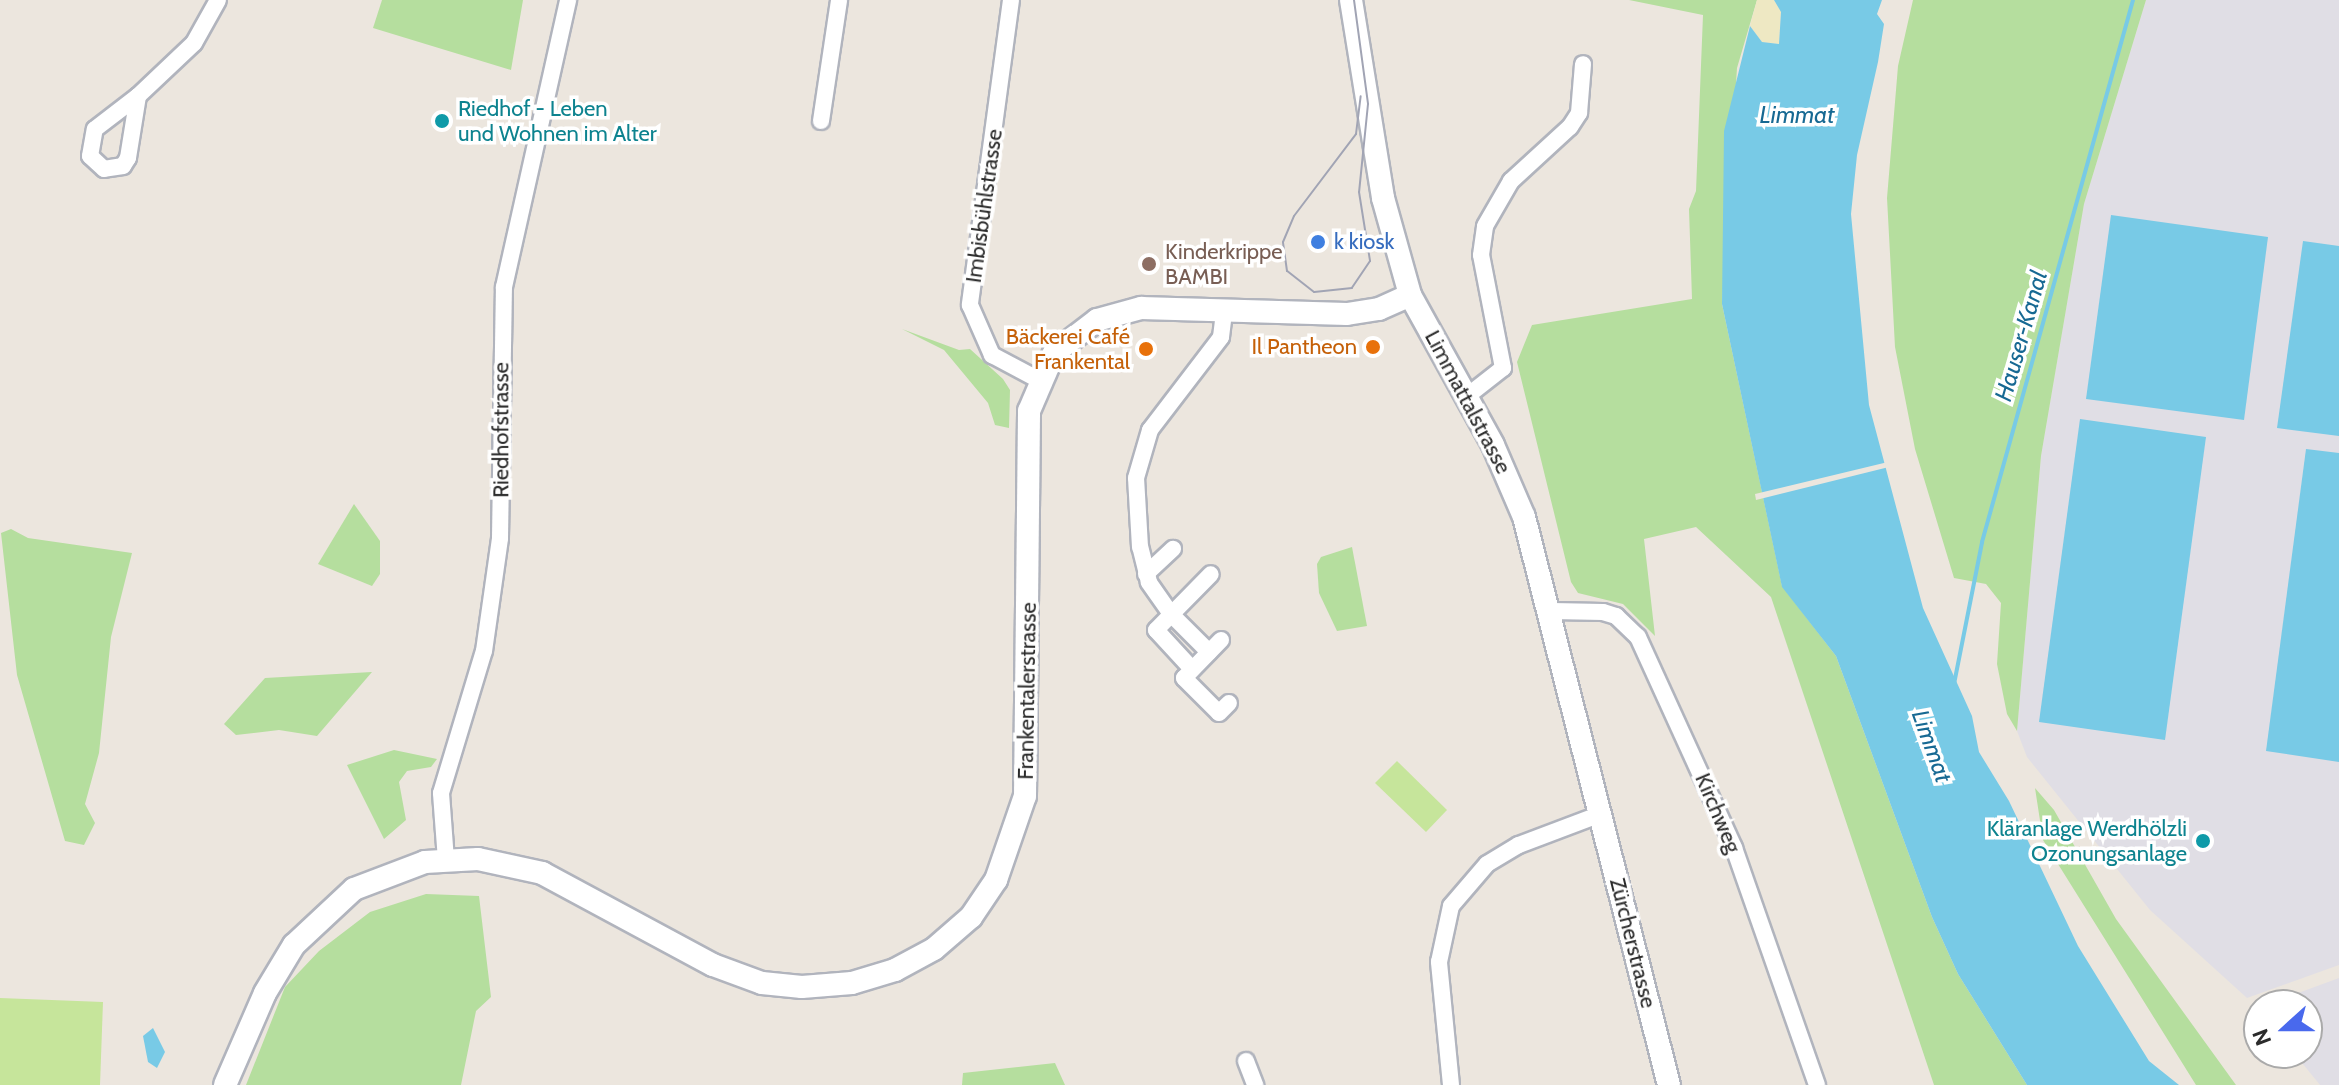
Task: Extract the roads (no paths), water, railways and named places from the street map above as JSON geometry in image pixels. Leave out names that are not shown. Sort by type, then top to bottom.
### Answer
[{"type":"main road","name":"Limmattalstrasse","points":[[1351,0],[1377,168],[1410,295],[1516,495],[1552,611],[1599,808]]},
{"type":"main road","name":"Frankentalerstrasse","points":[[225,1085],[265,993],[294,945],[328,909],[385,874],[446,860],[478,859],[542,873],[713,965],[762,983],[802,987],[852,983],[895,970],[946,939],[971,917],[996,880],[1025,796],[1029,411],[1039,380],[1054,353],[1097,320],[1141,308],[1224,313],[1347,314],[1379,309],[1410,295]]},
{"type":"main road","name":"Zürcherstrasse","points":[[1599,808],[1669,1085]]},
{"type":"street","points":[[138,96],[194,43],[218,0]]},
{"type":"street","name":"Riedhofstrasse","points":[[446,860],[441,793],[484,651],[500,538],[504,287],[568,0]]},
{"type":"street","points":[[821,121],[839,0]]},
{"type":"street","name":"Imbisbühlstrasse","points":[[1011,0],[970,305],[992,355],[1039,380]]},
{"type":"street","points":[[1466,397],[1503,368],[1481,255],[1485,226],[1511,181],[1570,127],[1579,113],[1583,64]]},
{"type":"street","points":[[1224,313],[1221,337],[1150,430],[1141,450],[1137,516],[1146,574],[1171,614],[1215,646],[1184,678],[1219,713],[1229,703]]},
{"type":"street","points":[[1146,574],[1173,549]]},
{"type":"street","points":[[1192,669],[1156,630],[1211,574]]},
{"type":"street","name":"Kirchweg","points":[[1552,611],[1603,612],[1616,616],[1638,637],[1734,848],[1817,1085]]},
{"type":"street","points":[[1451,1085],[1439,962],[1451,906],[1487,864],[1519,845],[1599,808]]},
{"type":"street","points":[[1246,1061],[1255,1085]]},
{"type":"water","name":"Limmat","points":[[1774,0],[1882,0],[1877,14],[1884,24],[1857,155],[1851,214],[1869,405],[1923,608],[1972,716],[1979,752],[2009,801],[2078,946],[2149,1061],[2179,1085],[2027,1085],[1958,974],[1932,917],[1836,656],[1782,587],[1722,304],[1724,131],[1750,26],[1762,42],[1779,44],[1781,12]]},
{"type":"water","points":[[2111,215],[2268,237],[2244,420],[2086,399]]},
{"type":"water","points":[[2303,241],[2339,246],[2339,436],[2277,428]]},
{"type":"water","points":[[2080,419],[2206,437],[2165,740],[2039,722]]},
{"type":"water","points":[[2306,449],[2339,453],[2339,762],[2266,751]]},
{"type":"water","points":[[153,1028],[165,1052],[157,1068],[148,1062],[143,1036]]},
{"type":"waterway","name":"Hauser-Kanal","points":[[1954,684],[1982,542],[2133,0]]},
{"type":"tram line","points":[[1354,0],[1368,104],[1359,192],[1370,261],[1352,288],[1314,292],[1287,271],[1283,242],[1294,216],[1356,134],[1361,96]]},
{"type":"place","name":"Riedhof - Leben und Wohnen im Alter","points":[[442,121]]},
{"type":"place","name":"k kiosk","points":[[1318,242]]},
{"type":"place","name":"Kinderkrippe BAMBI","points":[[1149,264]]},
{"type":"place","name":"Il Pantheon","points":[[1373,347]]},
{"type":"place","name":"Bäckerei Café Frankental","points":[[1146,349]]},
{"type":"place","name":"Kläranlage Werdhölzli Ozonungsanlage","points":[[2203,841]]}]
